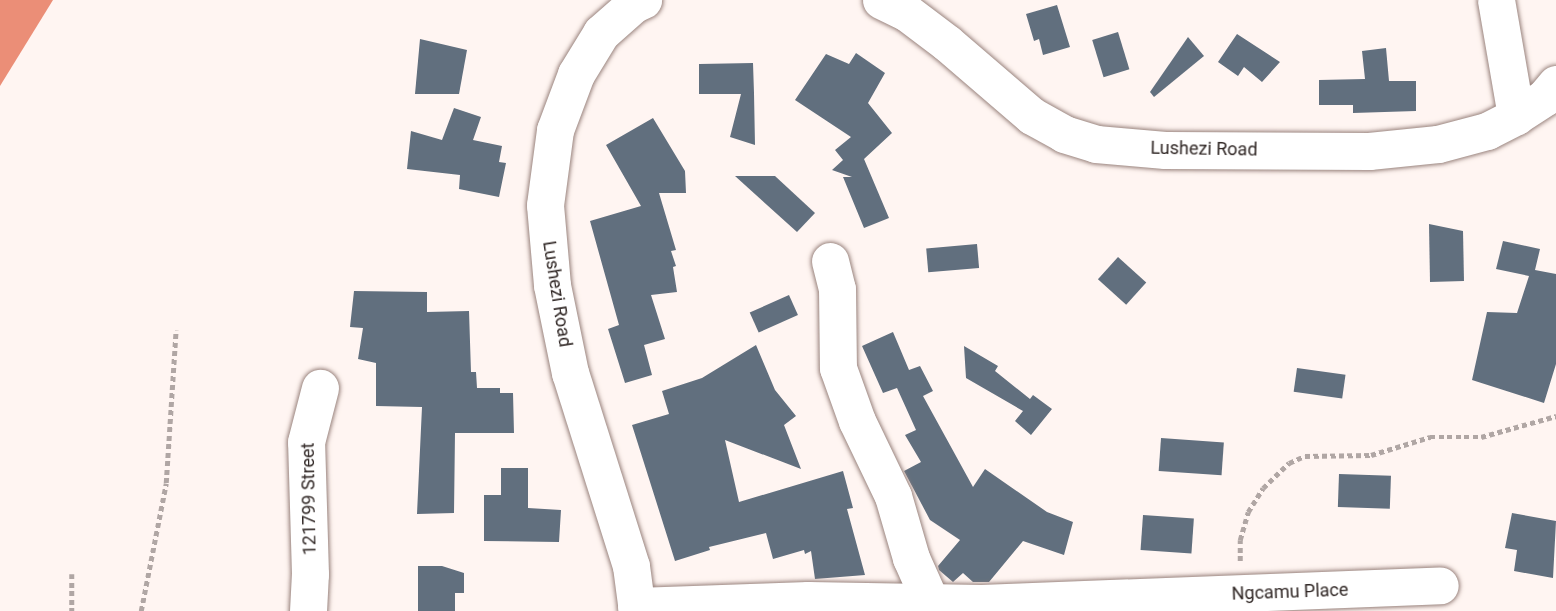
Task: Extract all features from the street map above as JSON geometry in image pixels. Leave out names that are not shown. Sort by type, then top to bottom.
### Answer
[{"type":"street","name":"Lushezi Road","points":[[636,608],[631,566],[570,373],[552,285],[545,205],[555,130],[576,74],[601,33],[634,4],[643,0]]},
{"type":"street","name":"Lushezi Road","points":[[881,0],[906,12],[947,43],[1032,116],[1064,134],[1096,144],[1166,150],[1369,150],[1438,144],[1488,131],[1545,97],[1556,84]]},
{"type":"street","points":[[1496,0],[1516,116]]},
{"type":"street","points":[[830,261],[837,289],[838,368],[857,421],[892,496],[911,558],[931,603]]},
{"type":"street","name":"121799 Street","points":[[308,611],[310,574],[306,442],[320,388]]},
{"type":"street","name":"Ngcamu Place","points":[[636,608],[808,600],[931,603],[1440,586]]},
{"type":"path","points":[[141,611],[166,483],[176,330]]},
{"type":"path","points":[[1241,594],[1240,540],[1248,512],[1263,488],[1289,463],[1305,456],[1371,456],[1430,437],[1481,437],[1556,416]]},
{"type":"path","points":[[72,574],[72,611]]},
{"type":"shaded area","points":[[0,0],[53,0],[0,86]]},
{"type":"building","points":[[1057,5],[1070,47],[1043,55],[1039,39],[1034,41],[1026,14]]},
{"type":"building","points":[[1118,32],[1129,69],[1104,77],[1092,40]]},
{"type":"building","points":[[1237,34],[1280,62],[1262,82],[1244,67],[1238,76],[1218,62]]},
{"type":"building","points":[[1188,37],[1204,56],[1154,97],[1150,92]]},
{"type":"building","points":[[420,39],[467,50],[459,94],[415,94]]},
{"type":"building","points":[[1386,48],[1389,81],[1416,81],[1416,111],[1353,113],[1353,105],[1319,105],[1319,80],[1365,79],[1362,51]]},
{"type":"building","points":[[856,53],[885,73],[868,103],[892,133],[864,159],[889,218],[864,228],[843,177],[852,177],[832,170],[843,160],[835,150],[851,137],[795,100],[826,54],[849,64]]},
{"type":"building","points":[[753,63],[755,145],[730,137],[741,94],[699,94],[699,64]]},
{"type":"building","points":[[454,108],[481,117],[473,140],[502,146],[499,162],[506,163],[499,197],[459,189],[460,175],[407,169],[411,131],[442,140]]},
{"type":"building","points":[[653,118],[685,171],[686,193],[659,193],[676,250],[671,251],[676,266],[673,267],[677,292],[651,295],[665,339],[644,345],[652,375],[625,383],[608,329],[619,325],[590,221],[641,206],[606,145]]},
{"type":"building","points":[[735,176],[775,176],[815,213],[797,232]]},
{"type":"building","points":[[1429,224],[1463,231],[1464,281],[1430,282]]},
{"type":"building","points":[[1503,241],[1540,249],[1535,270],[1556,274],[1556,364],[1544,403],[1472,380],[1487,312],[1517,313],[1529,276],[1496,269]]},
{"type":"building","points":[[977,244],[979,268],[928,272],[926,248]]},
{"type":"building","points":[[1118,257],[1146,282],[1126,305],[1098,279]]},
{"type":"building","points":[[354,291],[427,292],[427,312],[469,311],[471,372],[476,372],[477,388],[500,388],[500,393],[513,393],[514,433],[455,433],[454,513],[417,514],[422,407],[376,406],[376,363],[358,359],[363,328],[350,327]]},
{"type":"building","points":[[789,295],[798,315],[759,333],[750,312]]},
{"type":"building","points":[[893,332],[909,370],[920,366],[933,391],[923,396],[973,487],[985,469],[1047,512],[1073,522],[1064,555],[1023,541],[989,582],[973,582],[963,573],[953,582],[939,570],[938,566],[960,540],[930,520],[904,471],[921,462],[905,435],[916,430],[897,388],[883,393],[862,346]]},
{"type":"building","points":[[756,345],[775,390],[796,416],[784,425],[801,469],[725,440],[739,502],[843,471],[853,508],[847,509],[865,575],[815,579],[811,551],[805,554],[804,550],[773,559],[766,533],[709,547],[710,550],[675,561],[632,425],[669,414],[662,391],[702,378]]},
{"type":"building","points":[[964,346],[998,366],[995,371],[1030,399],[1033,395],[1052,409],[1031,435],[1015,421],[1023,411],[966,378]]},
{"type":"building","points":[[1297,368],[1346,375],[1342,399],[1294,392]]},
{"type":"building","points":[[1161,438],[1224,442],[1222,475],[1159,471]]},
{"type":"building","points":[[501,468],[528,468],[528,508],[561,510],[559,542],[484,541],[484,495],[501,495]]},
{"type":"building","points":[[1339,474],[1391,476],[1390,509],[1338,507]]},
{"type":"building","points":[[1512,513],[1556,521],[1553,578],[1514,571],[1517,550],[1505,548]]},
{"type":"building","points":[[1143,515],[1194,519],[1191,553],[1141,550]]},
{"type":"building","points":[[418,566],[442,566],[464,573],[464,593],[455,593],[455,611],[418,611]]}]
